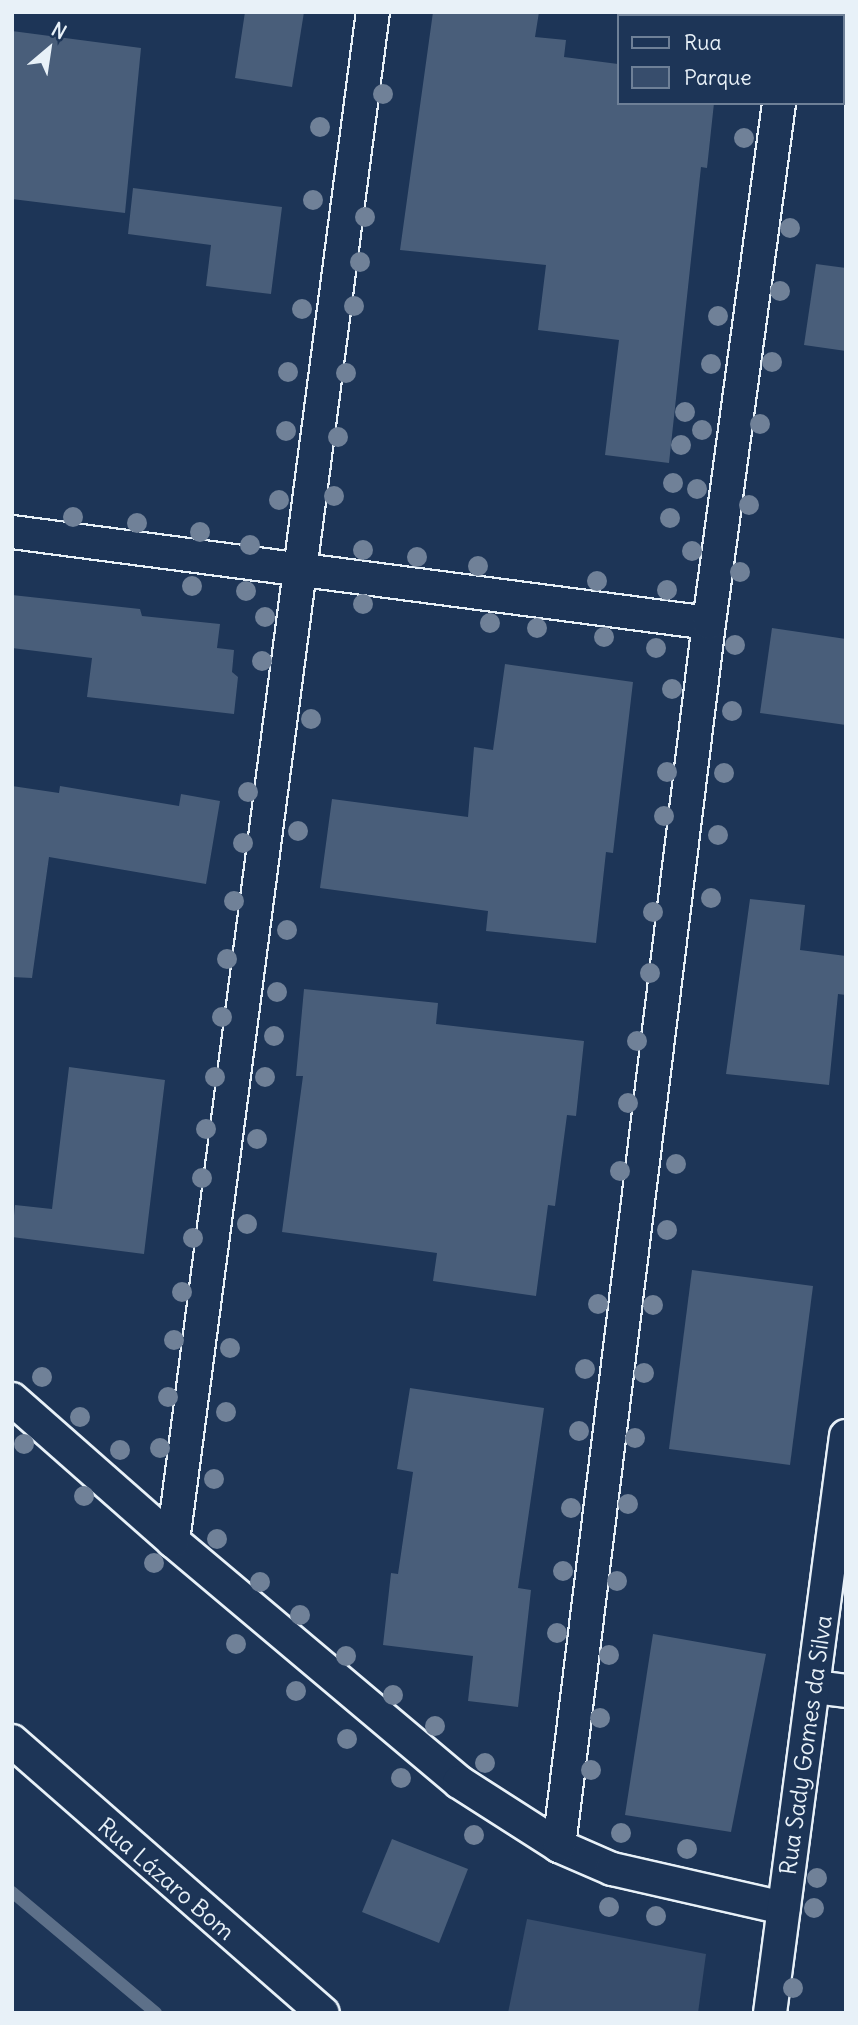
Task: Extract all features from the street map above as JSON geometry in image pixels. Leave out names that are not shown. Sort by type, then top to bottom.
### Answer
[{"type":"street","points":[[173,1541],[373,12]]},
{"type":"street","points":[[559,1846],[709,623],[779,105]]},
{"type":"street","points":[[12,532],[300,572],[709,623]]},
{"type":"street","points":[[12,1399],[173,1541],[460,1782],[559,1846],[650,1880],[784,1908]]},
{"type":"street","name":"Rua Sady Gomes da Silva","points":[[770,2013],[846,1436]]},
{"type":"street","points":[[815,1687],[846,1691]]},
{"type":"street","name":"Rua Lázaro Bom","points":[[12,1741],[323,2013]]},
{"type":"green space","points":[[527,1919],[706,1954],[698,2013],[508,2013]]},
{"type":"building","points":[[245,12],[304,12],[292,87],[235,78]]},
{"type":"building","points":[[433,12],[539,12],[535,37],[566,40],[564,57],[616,64],[616,105],[714,105],[707,168],[701,167],[669,463],[605,455],[619,340],[538,330],[546,265],[400,250]]},
{"type":"building","points":[[12,31],[141,48],[125,213],[12,199]]},
{"type":"building","points":[[133,188],[282,207],[271,294],[206,286],[211,245],[128,234]]},
{"type":"building","points":[[816,264],[846,268],[846,351],[804,345]]},
{"type":"building","points":[[12,595],[140,609],[142,616],[220,624],[217,648],[234,650],[232,672],[238,677],[234,714],[87,697],[92,658],[12,648]]},
{"type":"building","points":[[772,628],[846,639],[846,725],[760,713]]},
{"type":"building","points":[[505,664],[633,682],[613,853],[606,852],[596,943],[486,931],[488,911],[320,888],[332,799],[468,817],[474,747],[493,750]]},
{"type":"building","points":[[12,786],[59,793],[60,786],[179,806],[181,794],[220,801],[206,884],[49,857],[32,978],[12,977]]},
{"type":"building","points":[[750,899],[805,905],[800,950],[846,956],[846,995],[838,994],[829,1085],[726,1074]]},
{"type":"building","points":[[304,989],[438,1003],[436,1024],[584,1041],[576,1116],[567,1115],[555,1206],[548,1205],[536,1296],[433,1281],[437,1253],[282,1232],[303,1076],[296,1076]]},
{"type":"building","points":[[69,1067],[165,1080],[144,1254],[12,1237],[15,1205],[52,1209]]},
{"type":"building","points":[[692,1270],[813,1286],[790,1465],[669,1449]]},
{"type":"building","points":[[410,1388],[544,1408],[518,1588],[531,1590],[518,1707],[468,1701],[473,1656],[383,1645],[391,1573],[398,1574],[413,1472],[397,1469]]},
{"type":"building","points":[[653,1634],[766,1654],[731,1832],[625,1815]]},
{"type":"building","points":[[392,1839],[468,1869],[439,1943],[362,1912]]},
{"type":"waterway","points":[[12,1892],[156,2013]]}]
